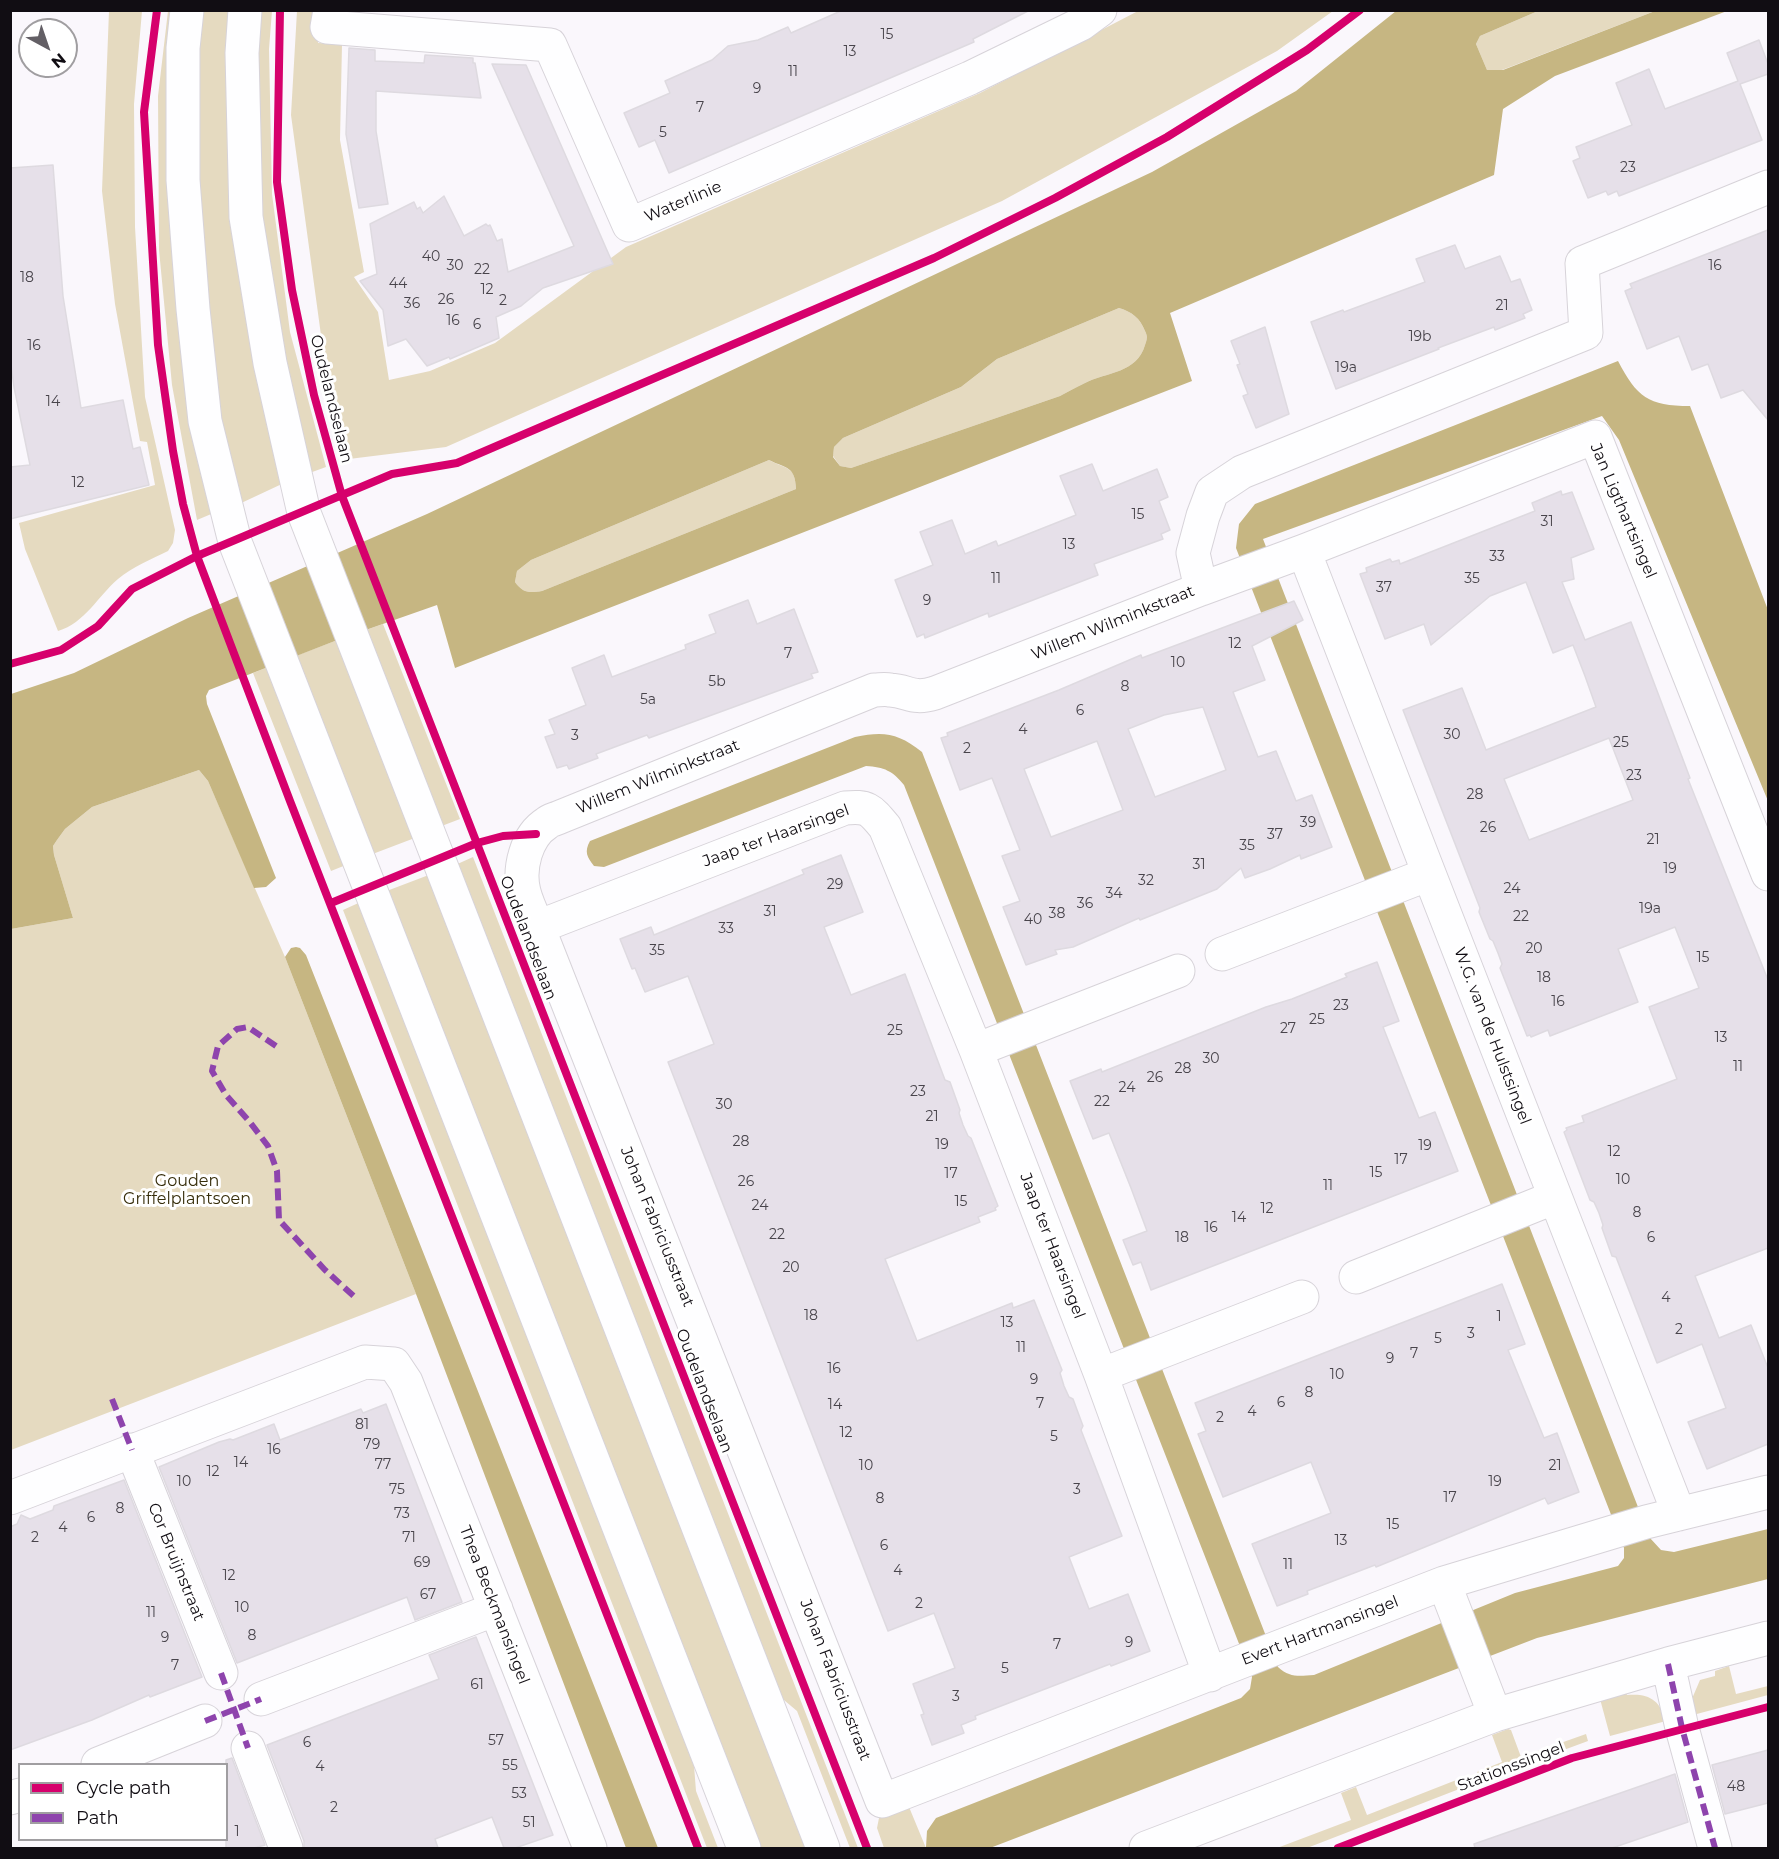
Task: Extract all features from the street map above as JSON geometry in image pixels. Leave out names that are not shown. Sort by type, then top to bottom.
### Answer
[{"type":"street","points":[[187,10],[183,48],[183,180],[193,309],[205,421],[235,542],[744,1848]]},
{"type":"street","points":[[245,10],[242,53],[246,217],[270,363],[304,513],[823,1848]]},
{"type":"street","name":"Waterlinie","points":[[330,10],[327,27],[550,45],[629,225],[970,78],[1081,24],[1100,10]]},
{"type":"street","name":"Willem Wilminkstraat","points":[[538,927],[524,891],[522,869],[526,853],[536,834],[546,823],[874,690],[891,690],[910,696],[935,693],[1201,589],[1193,553],[1212,492],[1242,472],[1586,333],[1582,262],[1768,187]]},
{"type":"street","name":"Jan Ligthartsingel","points":[[1201,589],[1596,437],[1768,874]]},
{"type":"street","name":"W.G. van de Hulstsingel","points":[[1274,562],[1430,874],[1525,1210],[1679,1514]]},
{"type":"street","name":"Jaap ter Haarsingel","points":[[538,927],[845,808],[862,806],[874,814],[885,827],[989,1045],[1129,1364],[1210,1675]]},
{"type":"street","points":[[1222,954],[1430,874]]},
{"type":"street","name":"Johan Fabriciusstraat","points":[[538,927],[882,1801]]},
{"type":"street","points":[[989,1045],[1178,971]]},
{"type":"street","points":[[1356,1277],[1525,1210]]},
{"type":"street","points":[[1129,1364],[1302,1297]]},
{"type":"street","name":"Thea Beckmansingel","points":[[132,1450],[365,1362],[394,1364],[406,1382],[590,1848]]},
{"type":"street","points":[[10,1498],[132,1450]]},
{"type":"street","name":"Cor Bruijnstraat","points":[[132,1450],[221,1673]]},
{"type":"street","name":"Evert Hartmansingel","points":[[882,1801],[1444,1583],[1646,1522],[1768,1492]]},
{"type":"street","points":[[1444,1583],[1495,1715]]},
{"type":"street","points":[[261,1699],[496,1609]]},
{"type":"street","points":[[1146,1848],[1495,1715],[1668,1664],[1768,1638]]},
{"type":"street","points":[[1668,1664],[1682,1728],[1715,1848]]},
{"type":"street","points":[[100,1763],[205,1721]]},
{"type":"street","points":[[248,1748],[286,1848]]},
{"type":"green space","points":[[109,11],[142,11],[134,104],[135,227],[145,397],[175,530],[173,543],[168,551],[124,575],[84,616],[58,631],[25,549],[19,523],[155,485],[147,442],[140,441],[115,304],[102,191]]},
{"type":"green space","points":[[168,11],[179,11],[216,512],[197,520],[172,385],[159,250],[158,96]]},
{"type":"green space","points":[[202,11],[238,11],[284,483],[237,505],[210,366],[195,198],[197,50]]},
{"type":"green space","points":[[256,11],[272,11],[269,49],[272,194],[290,332],[326,467],[304,475],[257,192]]},
{"type":"green space","points":[[297,11],[322,11],[318,43],[342,44],[340,140],[364,272],[354,277],[378,312],[389,380],[430,371],[495,343],[626,247],[980,93],[1138,11],[1333,11],[1277,51],[1002,201],[446,447],[349,459],[329,394],[291,115]]},
{"type":"green space","points":[[1538,11],[1655,11],[1502,70],[1487,70],[1476,44],[1480,36]]},
{"type":"green space","points":[[1119,308],[1138,319],[1147,336],[1141,354],[1128,366],[1094,379],[1060,396],[851,468],[840,466],[833,456],[834,447],[843,438],[961,387],[997,359]]},
{"type":"green space","points":[[769,460],[792,472],[796,489],[542,591],[527,591],[515,582],[517,571],[531,560]]},
{"type":"green space","points":[[383,624],[460,819],[439,827],[363,631]]},
{"type":"green space","points":[[340,639],[420,836],[370,855],[293,657]]},
{"type":"green space","points":[[273,665],[351,863],[331,871],[253,673]]},
{"type":"green space","name":"Gouden Griffelplantsoen","points":[[199,770],[208,781],[285,957],[416,1294],[11,1450],[11,929],[73,918],[53,846],[65,829],[92,807]]},
{"type":"green space","points":[[473,857],[858,1848],[850,1848],[797,1711],[772,1690],[453,866]]},
{"type":"green space","points":[[434,873],[809,1848],[754,1848],[384,892]]},
{"type":"green space","points":[[365,900],[692,1740],[696,1791],[718,1848],[707,1848],[343,910]]},
{"type":"green space","points":[[1729,1666],[1736,1694],[1768,1686],[1768,1695],[1693,1715],[1691,1701],[1700,1680],[1715,1676],[1715,1671]]},
{"type":"green space","points":[[1626,1692],[1627,1695],[1642,1695],[1652,1699],[1664,1714],[1666,1721],[1610,1736],[1600,1699]]},
{"type":"green space","points":[[1511,1730],[1521,1757],[1586,1734],[1588,1741],[1480,1781],[1477,1772],[1502,1762],[1492,1735]]},
{"type":"green space","points":[[1464,1777],[1467,1786],[1307,1848],[1277,1848],[1351,1820],[1341,1793],[1356,1787],[1367,1815]]},
{"type":"green space","points":[[909,1807],[926,1848],[884,1848],[877,1828],[879,1818]]},
{"type":"shaded area","points":[[1396,11],[1538,11],[1480,36],[1476,44],[1487,70],[1503,70],[1655,11],[1727,11],[1555,76],[1503,109],[1494,175],[1170,313],[1192,381],[455,668],[437,605],[340,639],[209,690],[206,696],[207,704],[276,878],[266,887],[254,888],[208,781],[199,770],[92,807],[65,829],[53,846],[73,918],[11,929],[11,694],[74,673],[188,618],[427,514],[1152,172],[1296,91]],"holes":[[[1119,308],[1138,319],[1147,336],[1141,354],[1128,366],[1094,379],[1060,396],[851,468],[840,466],[833,457],[834,447],[843,438],[961,387],[997,359]],[[769,460],[792,472],[796,489],[542,591],[527,591],[515,582],[517,571],[531,560]]]},
{"type":"shaded area","points":[[1618,361],[1631,383],[1645,397],[1664,404],[1690,406],[1768,610],[1768,801],[1619,440],[1602,416],[1263,539],[1650,1538],[1661,1550],[1674,1552],[1768,1529],[1768,1579],[1537,1638],[990,1848],[928,1848],[926,1847],[927,1831],[936,1818],[1241,1698],[1250,1689],[1252,1677],[904,785],[888,771],[866,766],[604,867],[594,866],[587,854],[588,845],[590,841],[855,737],[874,734],[890,735],[898,737],[922,752],[1278,1667],[1282,1671],[1295,1676],[1314,1675],[1515,1593],[1618,1566],[1624,1558],[1624,1548],[1236,548],[1239,524],[1255,504]]},
{"type":"shaded area","points":[[296,947],[306,955],[658,1848],[626,1848],[416,1294],[285,957],[291,948]]},
{"type":"building","points":[[843,10],[1030,10],[973,39],[974,42],[669,173],[655,140],[639,147],[624,113],[670,93],[665,81],[712,60],[728,46],[758,40],[788,27],[791,33]]},
{"type":"building","points":[[1759,40],[1768,64],[1768,74],[1740,84],[1762,140],[1619,196],[1617,191],[1608,195],[1606,191],[1588,198],[1573,161],[1580,158],[1576,147],[1632,125],[1616,83],[1649,69],[1665,109],[1738,81],[1727,53]]},
{"type":"building","points":[[349,48],[375,50],[375,61],[424,63],[425,55],[473,58],[473,63],[475,63],[481,98],[376,91],[376,131],[388,204],[359,208],[346,134]]},
{"type":"building","points":[[492,64],[526,65],[613,264],[543,288],[521,306],[496,317],[499,338],[450,359],[449,357],[427,366],[406,339],[388,346],[383,310],[360,281],[377,274],[370,224],[414,202],[417,209],[420,207],[423,213],[444,196],[464,236],[486,224],[490,225],[497,241],[502,239],[508,272],[574,246]]},
{"type":"building","points":[[53,165],[63,296],[81,408],[123,400],[133,449],[140,447],[149,485],[10,519],[10,467],[30,465],[10,358],[10,168]]},
{"type":"building","points":[[1768,230],[1768,420],[1743,390],[1721,398],[1708,364],[1692,370],[1679,336],[1647,349],[1625,291],[1632,288],[1630,284]]},
{"type":"building","points":[[1455,245],[1465,269],[1500,256],[1511,282],[1520,279],[1532,310],[1523,314],[1525,318],[1438,348],[1336,389],[1311,322],[1425,282],[1416,259]]},
{"type":"building","points":[[1265,327],[1289,414],[1256,428],[1243,396],[1248,394],[1231,341]]},
{"type":"building","points":[[1092,464],[1103,491],[1157,469],[1168,497],[1159,501],[1170,530],[1161,534],[1163,539],[1094,564],[1098,575],[989,617],[988,613],[925,638],[924,634],[917,637],[895,580],[933,565],[920,532],[952,520],[965,554],[996,541],[998,546],[1076,515],[1060,476]]},
{"type":"building","points":[[1561,491],[1562,495],[1572,492],[1594,549],[1571,558],[1574,579],[1562,582],[1585,640],[1631,622],[1690,778],[1688,779],[1768,980],[1768,1248],[1695,1276],[1719,1338],[1751,1325],[1768,1368],[1768,1444],[1707,1469],[1688,1422],[1726,1408],[1702,1344],[1657,1363],[1616,1257],[1612,1256],[1599,1213],[1594,1202],[1590,1200],[1564,1132],[1566,1128],[1584,1122],[1582,1116],[1677,1079],[1649,1007],[1699,988],[1675,927],[1618,949],[1638,1002],[1550,1036],[1548,1030],[1531,1037],[1527,1036],[1500,968],[1502,964],[1498,953],[1479,912],[1480,908],[1403,710],[1462,688],[1486,750],[1596,707],[1573,645],[1553,653],[1526,582],[1490,596],[1431,645],[1424,624],[1385,639],[1360,574],[1367,572],[1366,568],[1390,559],[1392,562],[1399,560],[1400,564],[1535,511],[1532,503]],"holes":[[[1609,738],[1633,800],[1529,840],[1504,779]]]},
{"type":"building","points":[[748,600],[757,624],[794,609],[818,672],[811,674],[813,678],[649,738],[647,735],[596,754],[598,758],[569,769],[567,765],[557,768],[545,737],[555,734],[549,720],[586,705],[572,668],[604,655],[612,677],[686,649],[685,645],[716,633],[709,615]]},
{"type":"building","points":[[1294,601],[1303,620],[1252,646],[1265,680],[1233,692],[1258,757],[1276,751],[1296,801],[1312,795],[1332,847],[1301,859],[1300,855],[1245,878],[1241,868],[1217,889],[1140,920],[1139,918],[1073,947],[1055,950],[1057,954],[1026,965],[1003,907],[1020,901],[1002,856],[1020,850],[992,778],[960,790],[941,738],[948,736],[947,733],[1059,690],[1141,655],[1142,658]],"holes":[[[1203,707],[1226,770],[1155,797],[1128,729],[1164,715]],[[1097,741],[1123,810],[1051,837],[1024,769]]]},
{"type":"building","points":[[841,855],[863,912],[824,927],[851,995],[905,974],[945,1080],[950,1082],[963,1125],[971,1138],[998,1206],[996,1210],[978,1217],[980,1222],[885,1259],[917,1341],[1012,1303],[1013,1308],[1034,1300],[1062,1370],[1060,1373],[1064,1386],[1069,1397],[1073,1399],[1083,1426],[1081,1430],[1122,1536],[1069,1557],[1089,1609],[1128,1594],[1150,1651],[975,1716],[976,1719],[961,1725],[964,1733],[932,1745],[913,1684],[955,1668],[934,1613],[888,1631],[668,1062],[714,1044],[688,976],[645,992],[635,968],[632,969],[620,939],[651,927],[654,935],[804,874],[802,870]]},
{"type":"building","points":[[1377,962],[1399,1021],[1383,1027],[1419,1118],[1435,1112],[1458,1171],[1151,1290],[1141,1262],[1133,1265],[1123,1240],[1147,1231],[1131,1188],[1109,1133],[1093,1139],[1070,1081],[1101,1069],[1102,1072],[1266,1007],[1292,999]]},
{"type":"building","points":[[1502,1284],[1525,1344],[1508,1350],[1544,1438],[1557,1433],[1579,1492],[1548,1504],[1545,1498],[1376,1567],[1375,1565],[1307,1591],[1308,1594],[1277,1606],[1252,1544],[1331,1513],[1311,1462],[1223,1497],[1198,1434],[1206,1431],[1195,1403]]},
{"type":"building","points":[[386,1404],[462,1602],[415,1620],[407,1597],[237,1663],[159,1467],[219,1442],[233,1440],[274,1424],[280,1440],[361,1409],[363,1413]]},
{"type":"building","points":[[124,1480],[202,1677],[150,1697],[149,1695],[92,1720],[10,1750],[10,1527],[17,1524],[21,1515],[30,1519],[53,1510],[54,1506]]},
{"type":"building","points":[[476,1637],[553,1835],[515,1848],[504,1848],[492,1817],[435,1839],[438,1848],[304,1848],[304,1841],[267,1745],[439,1679],[429,1655]]},
{"type":"building","points":[[1768,1750],[1768,1803],[1725,1814],[1712,1765]]},
{"type":"building","points":[[232,1758],[265,1845],[254,1848],[226,1848],[226,1841],[228,1841],[228,1763],[226,1760]]},
{"type":"building","points":[[1675,1774],[1688,1822],[1612,1848],[1475,1848],[1474,1844]]},
{"type":"marked path","points":[[276,1046],[248,1027],[237,1029],[218,1046],[212,1071],[226,1095],[268,1146],[277,1171],[279,1220],[325,1270],[357,1299]]},
{"type":"marked path","points":[[112,1399],[132,1450]]},
{"type":"marked path","points":[[1668,1664],[1682,1728],[1715,1848]]},
{"type":"marked path","points":[[221,1673],[248,1748]]},
{"type":"marked path","points":[[205,1721],[261,1699]]},
{"type":"cycle path","points":[[157,10],[144,112],[158,345],[173,451],[183,504],[197,556],[290,801],[698,1848]]},
{"type":"cycle path","name":"Oudelandselaan","points":[[280,10],[277,182],[292,290],[314,395],[342,496],[867,1848]]},
{"type":"cycle path","points":[[10,664],[61,650],[98,626],[132,589],[197,556],[392,474],[457,463],[934,258],[1055,198],[1167,137],[1307,50],[1360,10]]},
{"type":"cycle path","points":[[331,903],[477,843],[503,836],[536,834]]},
{"type":"cycle path","name":"Stationssingel","points":[[1338,1848],[1572,1758],[1768,1707]]}]
